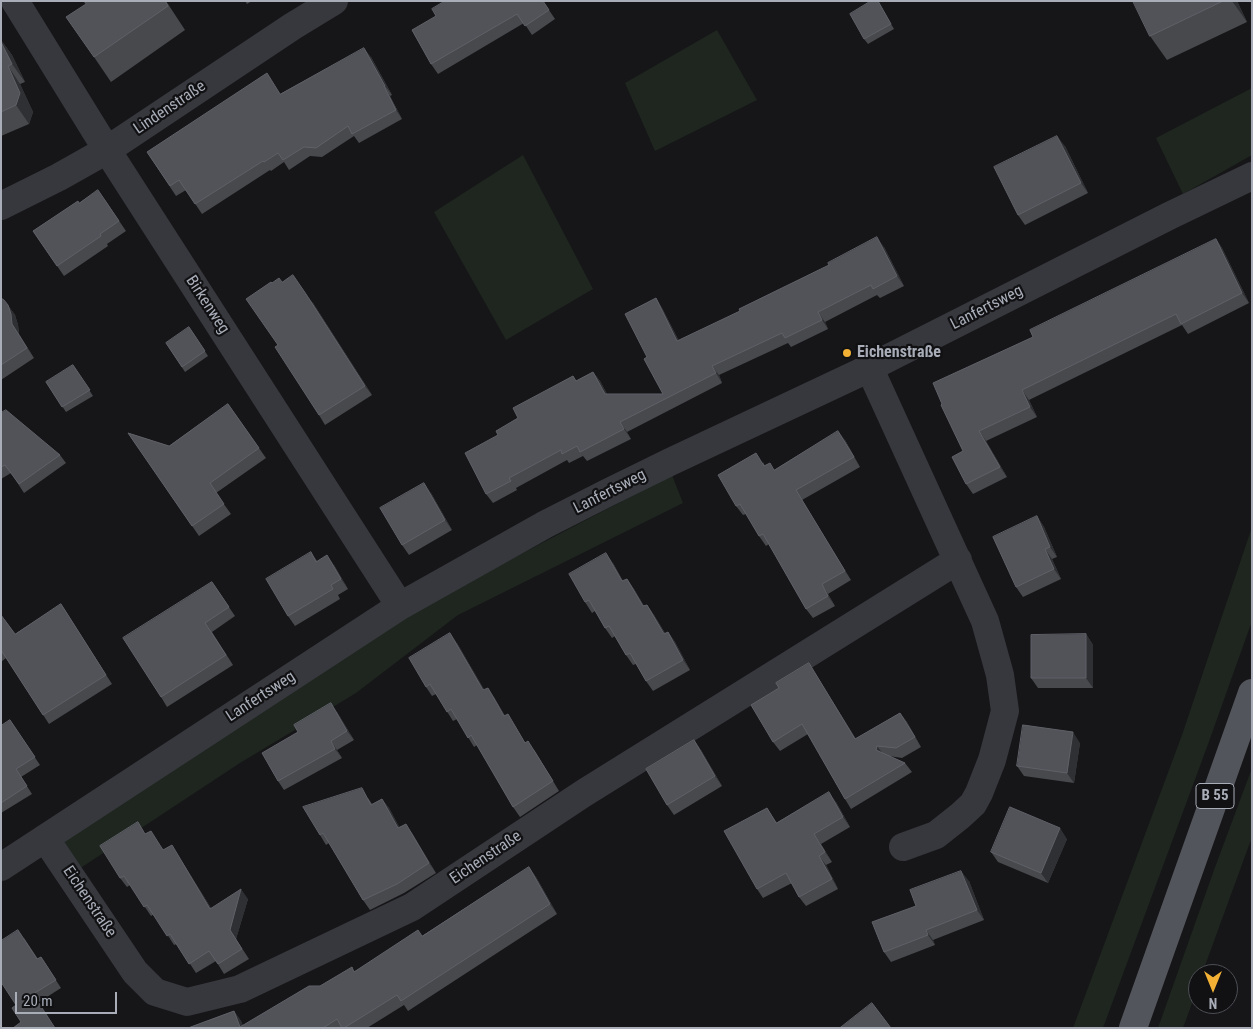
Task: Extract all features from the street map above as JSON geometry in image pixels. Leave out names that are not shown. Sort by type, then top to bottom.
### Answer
[{"type":"main road","name":"B 55","points":[[1133,1028],[1252,693]]},
{"type":"street","name":"Birkenweg","points":[[16,1],[107,150],[400,606]]},
{"type":"street","name":"Lindenstraße","points":[[1,206],[59,178],[107,150],[293,26],[334,1]]},
{"type":"street","name":"Lanfertsweg","points":[[1,867],[400,606],[546,524],[869,367],[1160,220],[1252,176]]},
{"type":"street","points":[[869,367],[984,621],[1000,675],[1005,711],[992,760],[973,804],[936,835],[904,847]]},
{"type":"street","name":"Eichenstraße","points":[[46,838],[136,972],[155,992],[187,1002],[240,989],[412,907],[584,793],[958,560]]},
{"type":"shaded area","points":[[717,30],[757,100],[655,151],[625,83]]},
{"type":"shaded area","points":[[1252,88],[1252,155],[1183,194],[1156,138]]},
{"type":"shaded area","points":[[523,155],[593,289],[506,340],[434,212]]},
{"type":"shaded area","points":[[672,475],[683,503],[458,615],[356,693],[240,763],[79,869],[60,839],[412,611]]},
{"type":"shaded area","points":[[1252,527],[1252,621],[1207,747],[1103,1028],[1073,1028],[1182,735]]},
{"type":"shaded area","points":[[1252,768],[1252,837],[1206,964],[1188,964],[1188,1014],[1183,1028],[1158,1028]]},
{"type":"building","points":[[84,1],[165,1],[168,6],[94,57],[66,17],[86,4]]},
{"type":"building","points":[[445,1],[543,1],[549,10],[525,26],[517,14],[431,64],[412,30],[436,16],[432,9]]},
{"type":"building","points":[[871,1],[878,1],[891,24],[864,39],[850,14]]},
{"type":"building","points":[[1133,1],[1223,1],[1150,36]]},
{"type":"building","points":[[1,42],[12,64],[8,66],[20,93],[16,105],[1,112]]},
{"type":"building","points":[[364,48],[396,110],[352,134],[348,126],[316,148],[304,147],[283,160],[278,153],[195,204],[179,180],[170,186],[147,152],[267,73],[280,94]]},
{"type":"building","points":[[1057,136],[1081,183],[1018,215],[994,167]]},
{"type":"building","points":[[98,190],[119,221],[100,234],[101,236],[57,266],[33,231]]},
{"type":"building","points":[[877,237],[897,276],[873,289],[871,285],[818,312],[822,320],[785,338],[782,333],[712,366],[716,373],[620,422],[624,429],[580,452],[577,446],[562,454],[561,450],[509,478],[511,481],[486,494],[465,453],[498,435],[496,431],[518,418],[513,408],[573,376],[576,381],[593,372],[605,394],[663,394],[644,359],[647,357],[625,314],[656,298],[677,341],[829,265],[828,263]]},
{"type":"building","points":[[1216,239],[1242,293],[1181,324],[1176,314],[1022,390],[1030,407],[979,431],[1000,467],[966,484],[952,457],[963,451],[941,405],[933,383],[1033,337],[1030,330]]},
{"type":"building","points":[[293,275],[365,386],[319,415],[275,347],[278,345],[246,299],[271,282],[279,278],[282,282]]},
{"type":"building","points":[[1,298],[8,305],[12,324],[27,348],[1,365]]},
{"type":"building","points":[[189,327],[205,351],[182,367],[166,343]]},
{"type":"building","points":[[73,365],[90,390],[62,407],[46,382]]},
{"type":"building","points":[[228,404],[259,448],[210,483],[224,504],[192,526],[128,433],[169,446]]},
{"type":"building","points":[[6,410],[60,455],[19,484],[5,465],[1,467],[1,413]]},
{"type":"building","points":[[838,431],[854,457],[796,490],[845,571],[822,584],[828,596],[806,609],[763,534],[759,536],[740,504],[736,506],[718,475],[756,453],[764,466],[770,463],[774,470]]},
{"type":"building","points":[[424,483],[445,520],[402,545],[380,508]]},
{"type":"building","points":[[1037,516],[1050,547],[1045,549],[1054,569],[1016,587],[993,537]]},
{"type":"building","points":[[311,552],[316,562],[327,555],[341,579],[331,585],[333,589],[288,616],[266,579]]},
{"type":"building","points":[[606,553],[622,581],[627,579],[643,606],[647,605],[664,634],[668,632],[683,660],[646,681],[630,653],[626,655],[609,626],[605,628],[589,600],[585,602],[569,574]]},
{"type":"building","points":[[212,582],[229,607],[205,623],[226,655],[161,697],[123,638]]},
{"type":"building","points":[[61,604],[106,675],[43,715],[1,650],[1,615],[15,634]]},
{"type":"building","points":[[450,633],[483,690],[488,688],[504,716],[508,714],[525,743],[528,741],[553,781],[513,807],[471,735],[468,738],[451,709],[447,712],[430,684],[426,687],[409,658]]},
{"type":"building","points":[[1086,634],[1086,678],[1031,678],[1031,635]]},
{"type":"building","points":[[809,663],[855,739],[900,713],[915,737],[896,748],[877,746],[876,750],[905,763],[845,799],[802,724],[773,742],[751,705],[779,688],[776,683]]},
{"type":"building","points":[[331,703],[347,731],[331,741],[335,749],[278,781],[262,753],[298,732],[294,725]]},
{"type":"building","points":[[10,720],[35,757],[16,769],[27,786],[1,803],[1,726]]},
{"type":"building","points":[[1023,725],[1073,732],[1067,773],[1017,766]]},
{"type":"building","points":[[694,740],[715,776],[667,805],[646,769]]},
{"type":"building","points":[[362,788],[371,805],[382,799],[398,828],[406,824],[429,863],[397,884],[363,900],[323,833],[320,835],[303,807]]},
{"type":"building","points":[[829,792],[843,817],[814,834],[825,852],[819,856],[832,879],[799,897],[786,873],[757,889],[724,831],[767,808],[776,823]]},
{"type":"building","points":[[1010,807],[1060,828],[1041,873],[991,852]]},
{"type":"building","points":[[138,822],[145,834],[151,831],[163,850],[172,845],[210,909],[241,889],[230,930],[242,949],[218,964],[209,951],[189,964],[170,934],[167,936],[147,905],[144,907],[124,876],[120,878],[100,846]]},
{"type":"building","points":[[529,867],[550,904],[401,1001],[397,995],[344,1028],[342,1028],[337,1019],[323,1028],[188,1028],[234,1011],[240,1027],[309,986],[320,986],[352,967],[354,972],[418,930],[422,936]]},
{"type":"building","points":[[961,871],[977,910],[926,930],[928,935],[884,952],[872,922],[916,906],[910,890]]},
{"type":"building","points":[[18,930],[37,959],[41,957],[56,980],[33,994],[55,1028],[13,1028],[21,1022],[12,1008],[16,1005],[1,982],[1,941]]},
{"type":"building","points":[[872,1003],[891,1028],[840,1028]]},
{"type":"place","name":"Eichenstraße","points":[[847,353]]}]
